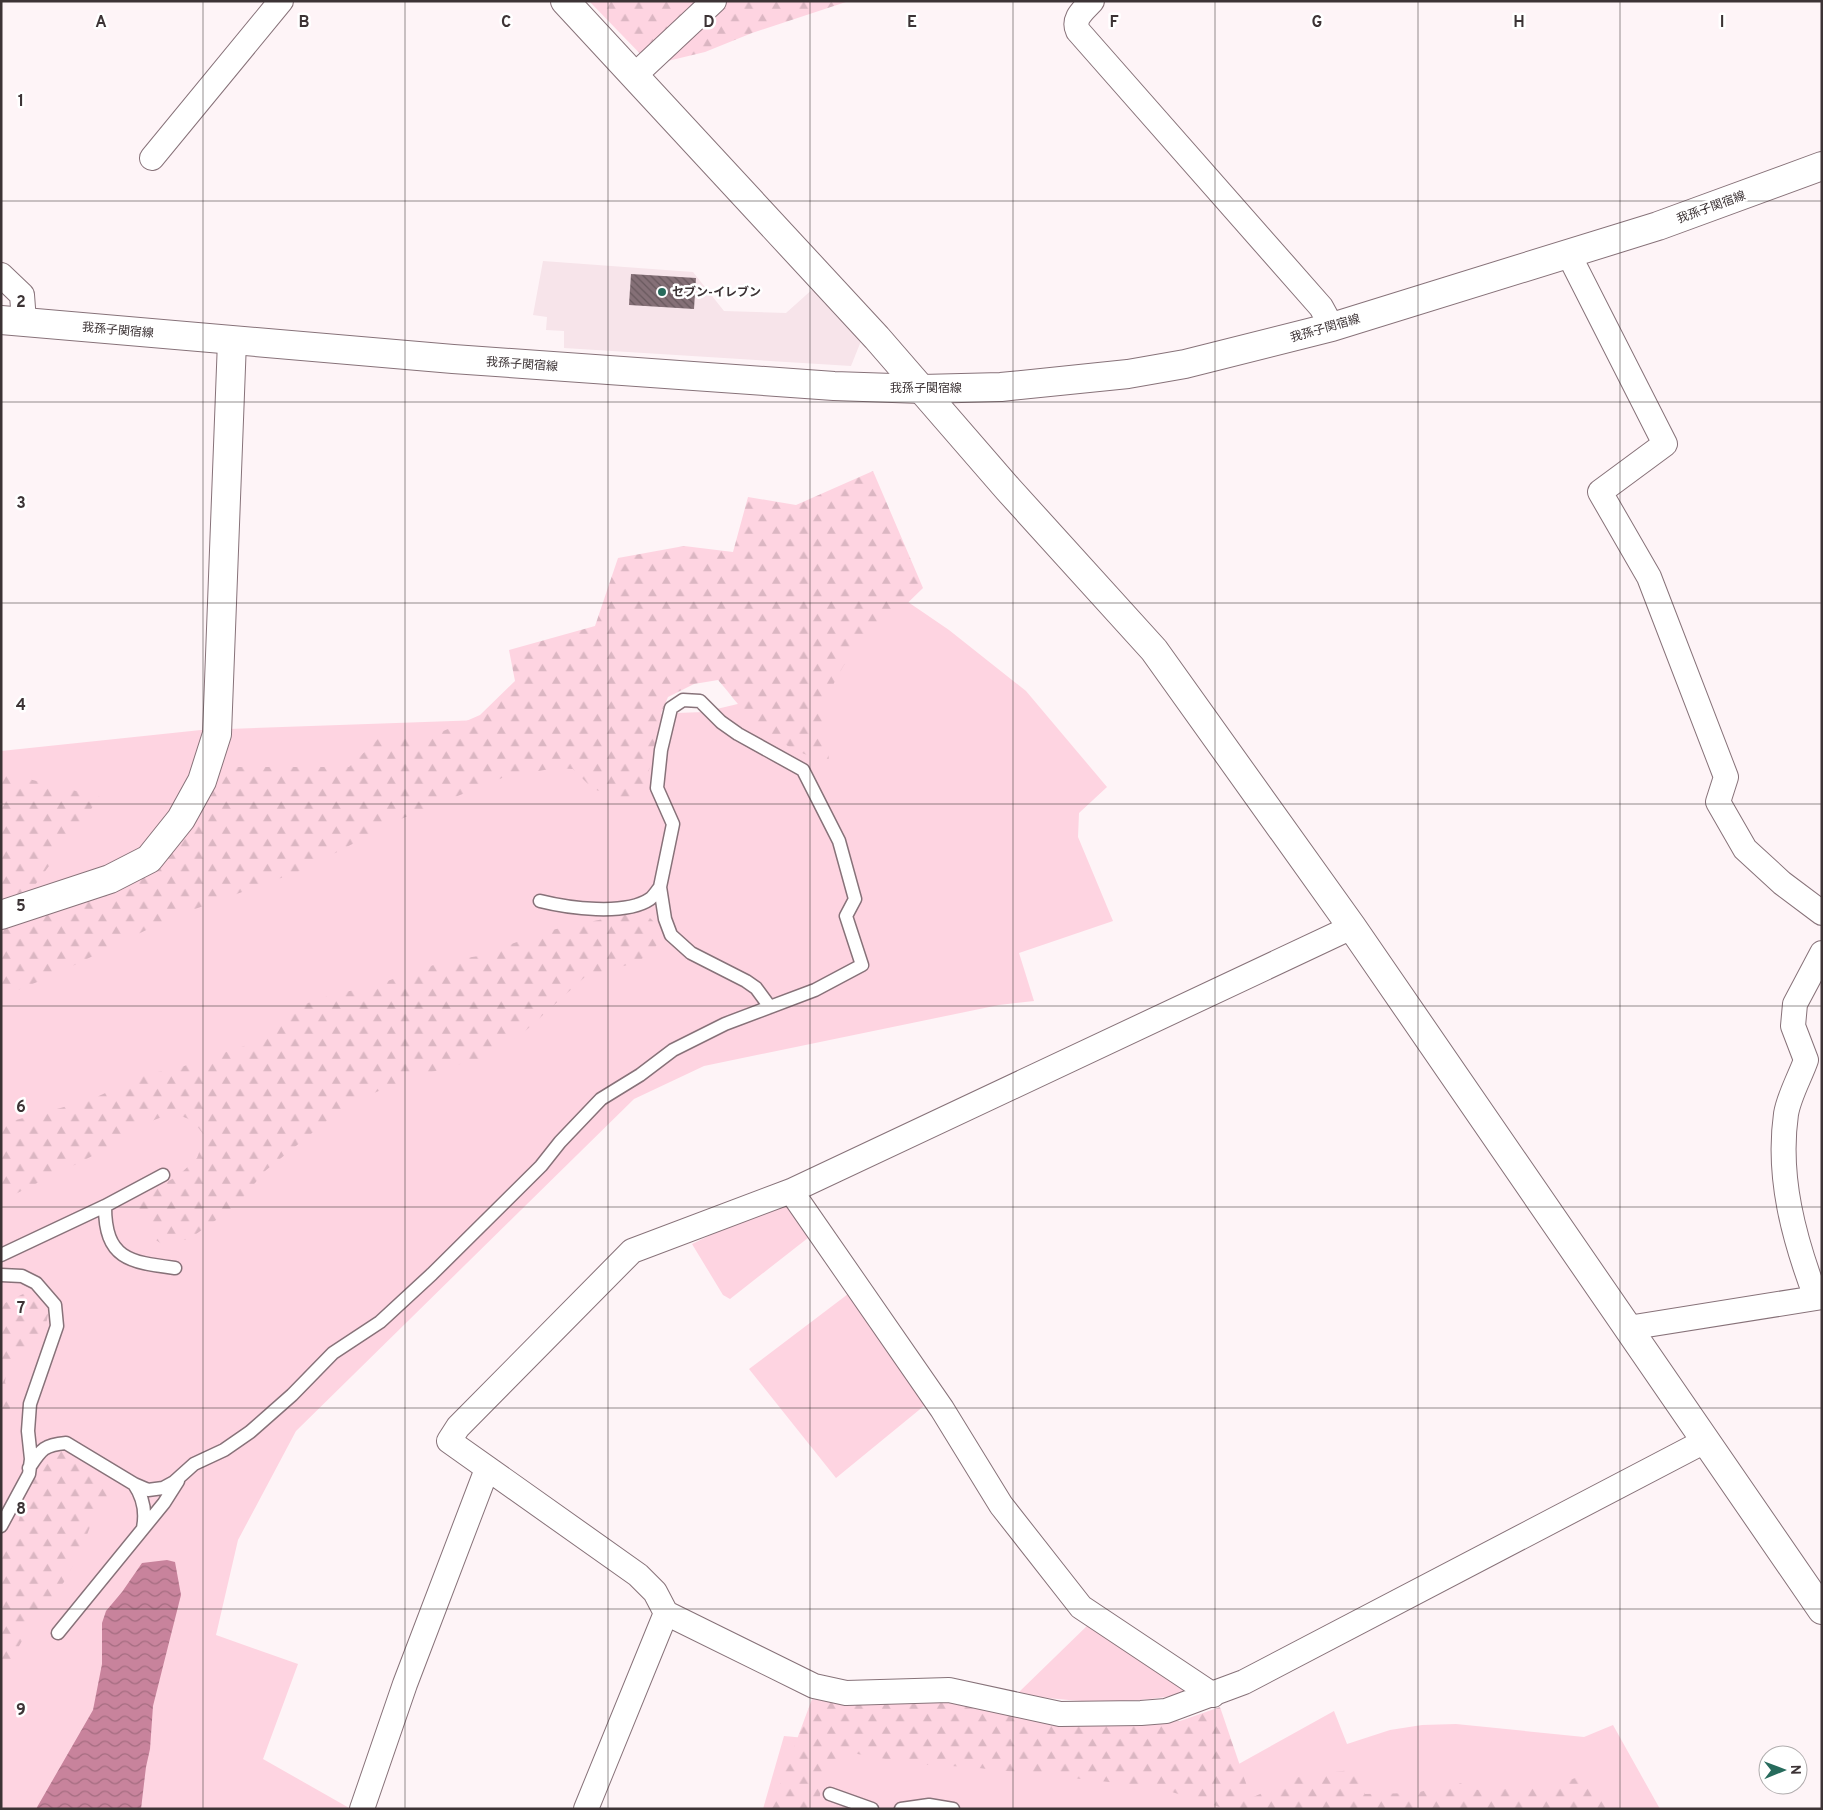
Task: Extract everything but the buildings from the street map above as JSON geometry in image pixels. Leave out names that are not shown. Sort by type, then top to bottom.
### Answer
[{"type":"street","points":[[152,158],[281,1]]},
{"type":"street","points":[[565,1],[877,338],[1154,650],[1352,928],[1822,1610]]},
{"type":"street","points":[[635,75],[714,1]]},
{"type":"street","points":[[1092,1],[1076,19],[1075,24],[1078,31],[1321,307],[1332,327]]},
{"type":"street","name":"我孫子関宿線","points":[[13,320],[232,341],[591,370],[834,386],[922,389],[1001,387],[1128,374],[1185,364],[1332,327],[1658,226],[1822,166]]},
{"type":"street","points":[[1569,255],[1665,444],[1600,492],[1649,577],[1726,777],[1718,802],[1746,849],[1782,883],[1822,913]]},
{"type":"street","points":[[1,276],[22,295],[13,320]]},
{"type":"street","points":[[1,915],[110,879],[149,859],[181,819],[202,781],[217,734],[232,341]]},
{"type":"street","points":[[1352,928],[791,1191],[632,1251],[458,1427],[449,1441],[638,1575],[655,1592],[666,1613],[814,1686],[846,1693],[949,1690],[1060,1714],[1141,1714],[1166,1711],[1213,1695],[1253,1677],[1705,1441]]},
{"type":"street","points":[[1628,1328],[1819,1297],[1790,1220],[1784,1154],[1786,1112],[1806,1060],[1792,1026],[1796,1004],[1822,954]]},
{"type":"street","points":[[791,1191],[942,1409],[1001,1505],[1081,1607],[1213,1695]]},
{"type":"street","points":[[362,1809],[405,1684],[487,1469]]},
{"type":"street","points":[[586,1809],[666,1613]]},
{"type":"lane","points":[[29,1468],[43,1448],[53,1444],[66,1443],[134,1484],[148,1490],[163,1488],[194,1464],[224,1450],[250,1432],[292,1395],[333,1354],[380,1322],[432,1274],[541,1166],[560,1142],[601,1099],[640,1075],[673,1050],[725,1024],[770,1007],[814,990],[862,965],[846,916],[855,899],[838,841],[804,770],[738,734],[720,722],[700,701],[683,700],[671,708],[661,750],[657,788],[673,824],[660,887],[665,919],[671,935],[691,953],[746,981],[756,988],[770,1007]]},
{"type":"lane","points":[[540,901],[560,906],[588,908],[634,906],[651,898],[660,887]]},
{"type":"lane","points":[[1,1255],[105,1206],[163,1175]]},
{"type":"lane","points":[[105,1206],[105,1226],[110,1240],[124,1257],[146,1264],[175,1268]]},
{"type":"lane","points":[[1,1276],[22,1276],[36,1283],[55,1305],[57,1326],[30,1404],[28,1431],[31,1459],[28,1474],[1,1526]]},
{"type":"lane","points":[[58,1633],[144,1528],[182,1475]]},
{"type":"lane","points":[[134,1484],[142,1501],[145,1514],[144,1528]]},
{"type":"lane","points":[[830,1794],[872,1809]]},
{"type":"lane","points":[[901,1809],[929,1805],[953,1809]]},
{"type":"shaded area","points":[[543,261],[693,272],[724,311],[786,313],[815,287],[861,341],[851,366],[564,348],[564,331],[546,330],[547,317],[533,315]]},
{"type":"green space","points":[[589,1],[849,1],[752,33],[705,52],[651,65]]},
{"type":"green space","points":[[873,471],[923,588],[844,665],[823,703],[829,761],[797,751],[768,733],[747,714],[718,680],[694,684],[668,697],[660,716],[651,764],[641,794],[624,799],[593,789],[573,769],[555,768],[502,778],[396,821],[303,870],[173,917],[54,975],[1,997],[1,927],[190,827],[210,798],[222,767],[349,767],[380,737],[425,739],[480,715],[515,681],[509,650],[595,626],[618,558],[684,546],[733,552],[748,497],[796,505]]},
{"type":"green space","points":[[908,602],[949,630],[1026,691],[1107,787],[1079,813],[1078,837],[1113,921],[1019,953],[1034,1001],[999,1005],[704,1066],[634,1099],[296,1431],[238,1540],[216,1635],[298,1664],[263,1759],[351,1809],[1,1809],[1,751],[201,730],[704,712],[771,696]]},
{"type":"green space","points":[[1,772],[100,797],[32,889],[1,900]]},
{"type":"green space","points":[[645,914],[657,927],[658,935],[658,944],[648,955],[635,963],[586,976],[522,1034],[485,1057],[407,1079],[348,1104],[265,1171],[236,1206],[189,1239],[162,1244],[151,1237],[137,1208],[148,1193],[179,1175],[197,1158],[205,1137],[194,1123],[181,1116],[168,1116],[152,1121],[94,1155],[1,1202],[1,1124],[90,1100],[147,1074],[178,1068],[250,1044],[299,1006],[331,995],[373,986],[445,961],[479,956],[547,931],[622,915]]},
{"type":"green space","points":[[785,1199],[813,1234],[730,1299],[723,1295],[692,1244]]},
{"type":"green space","points":[[35,1288],[50,1305],[45,1329],[38,1344],[7,1365],[5,1382],[11,1400],[9,1415],[1,1429],[1,1305]]},
{"type":"green space","points":[[852,1291],[930,1401],[836,1478],[749,1369]]},
{"type":"green space","points":[[66,1447],[102,1470],[109,1486],[107,1499],[93,1519],[82,1548],[64,1582],[36,1617],[1,1677],[1,1554],[19,1520],[27,1482]]},
{"type":"green space","points":[[1091,1622],[1200,1691],[1132,1701],[1063,1700],[1018,1693]]},
{"type":"green space","points":[[812,1699],[837,1703],[928,1701],[956,1703],[1045,1723],[1089,1726],[1180,1721],[1220,1707],[1251,1798],[1301,1776],[1359,1769],[1365,1794],[1416,1793],[1457,1782],[1478,1790],[1550,1787],[1578,1777],[1588,1777],[1610,1809],[1226,1809],[1156,1787],[969,1767],[913,1764],[852,1753],[827,1764],[817,1809],[771,1809]]},
{"type":"green space","points":[[1334,1711],[1347,1744],[1390,1730],[1422,1725],[1456,1724],[1584,1737],[1613,1725],[1660,1809],[763,1809],[784,1736],[978,1754],[1138,1762],[1183,1795]]},
{"type":"water","points":[[167,1560],[175,1562],[181,1595],[153,1706],[150,1749],[141,1809],[36,1809],[93,1710],[102,1664],[102,1623],[106,1611],[142,1563]]},
{"type":"place","name":"セブン-イレブン","points":[[662,292]]}]
